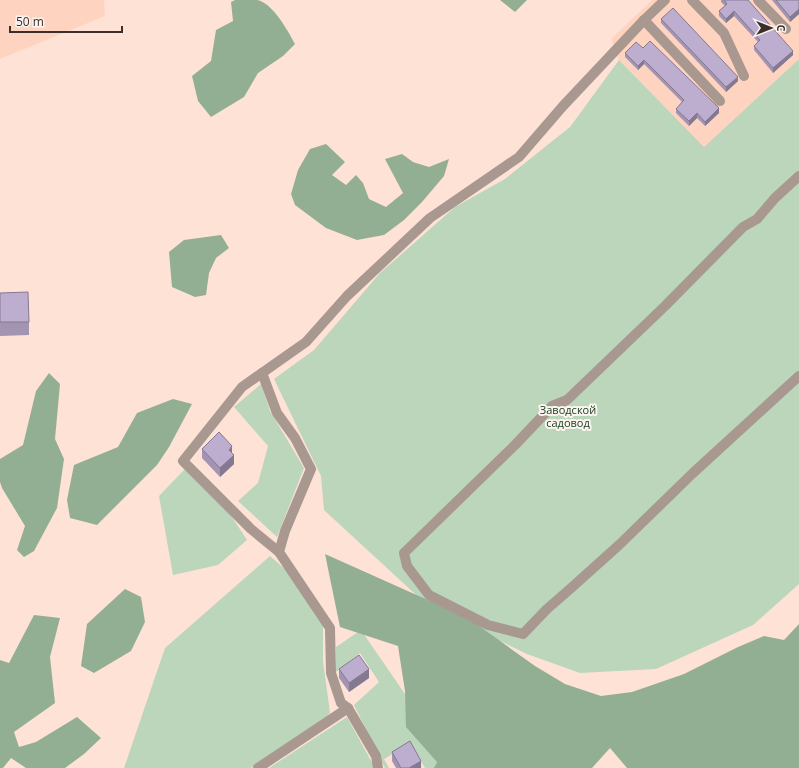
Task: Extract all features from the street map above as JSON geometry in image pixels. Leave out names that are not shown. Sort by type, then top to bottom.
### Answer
[{"type":"street","points":[[378,768],[376,756],[348,708],[341,703],[331,674],[330,628],[279,552],[251,529],[183,461],[242,387],[306,342],[347,296],[430,218],[519,157],[563,106],[644,20],[665,0]]},
{"type":"street","points":[[692,0],[724,33],[744,76]]},
{"type":"street","points":[[758,0],[786,29]]},
{"type":"street","points":[[644,20],[720,101]]},
{"type":"street","points":[[799,176],[775,198],[757,219],[743,227],[665,306],[567,400],[552,406],[515,445],[404,553],[407,566],[429,595],[488,625],[524,634],[547,609],[619,545],[799,376]]},
{"type":"street","points":[[262,373],[277,412],[295,438],[311,469],[285,531],[279,552]]},
{"type":"street","points":[[258,768],[348,708]]},
{"type":"shaded area","points":[[0,0],[104,0],[105,16],[0,59]]},
{"type":"shaded area","points":[[652,0],[799,0],[799,59],[704,147],[619,60],[611,39]]},
{"type":"green space","points":[[235,0],[257,0],[269,6],[279,18],[295,44],[283,56],[258,73],[244,97],[211,117],[198,101],[192,76],[211,61],[216,30],[233,21],[231,2]]},
{"type":"green space","points":[[500,0],[527,0],[515,12]]},
{"type":"green space","name":"Заводской садовод","points":[[799,59],[799,584],[753,625],[656,669],[580,673],[527,654],[427,605],[324,510],[321,476],[274,379],[314,350],[380,273],[455,207],[505,179],[570,127],[619,60],[704,147]]},
{"type":"green space","points":[[326,144],[345,162],[332,175],[346,185],[356,175],[363,183],[369,199],[386,207],[403,193],[385,159],[402,154],[413,162],[429,167],[449,159],[444,176],[422,202],[404,220],[384,235],[357,240],[326,228],[295,205],[291,194],[298,170],[310,149]]},
{"type":"green space","points":[[221,235],[229,248],[216,258],[209,273],[206,295],[195,297],[172,287],[169,252],[184,240]]},
{"type":"green space","points":[[49,373],[60,384],[55,439],[64,459],[57,508],[34,551],[24,557],[17,550],[25,526],[2,488],[0,482],[0,459],[23,445],[36,391]]},
{"type":"green space","points":[[261,384],[270,411],[304,468],[277,537],[238,501],[258,483],[268,446],[234,407]]},
{"type":"green space","points":[[173,399],[192,404],[169,447],[157,465],[97,525],[70,518],[67,500],[74,465],[118,447],[137,413]]},
{"type":"green space","points":[[185,469],[228,511],[247,540],[218,565],[173,575],[159,496]]},
{"type":"green space","points":[[325,554],[468,618],[535,666],[565,684],[601,696],[632,692],[684,674],[738,647],[764,636],[784,640],[799,624],[799,768],[627,768],[610,748],[592,768],[434,768],[437,762],[406,727],[405,691],[398,646],[340,627]]},
{"type":"green space","points":[[270,556],[295,578],[323,622],[323,661],[330,713],[321,722],[251,768],[124,768],[165,648]]},
{"type":"green space","points":[[125,589],[141,597],[145,622],[131,651],[94,673],[81,666],[87,624]]},
{"type":"green space","points":[[34,615],[60,618],[50,657],[55,703],[14,732],[19,747],[36,742],[77,717],[101,738],[84,754],[65,768],[26,768],[11,758],[3,768],[0,768],[0,660],[9,663]]},
{"type":"green space","points":[[361,630],[405,694],[438,758],[435,768],[425,768],[410,744],[384,759],[389,768],[385,768],[354,705],[379,682],[360,653],[336,672],[336,647]]},
{"type":"green space","points":[[347,717],[375,768],[269,768]]},
{"type":"building","points":[[724,0],[748,0],[793,51],[773,68],[754,46],[760,40],[734,11],[726,19],[719,11],[727,4]]},
{"type":"building","points":[[776,0],[799,0],[799,9],[790,17]]},
{"type":"building","points":[[673,8],[738,77],[726,87],[661,19]]},
{"type":"building","points":[[650,41],[719,108],[705,122],[697,113],[689,121],[676,109],[684,100],[644,60],[638,66],[625,53],[636,42],[643,48]]},
{"type":"building","points":[[28,292],[29,322],[0,322],[0,293]]},
{"type":"building","points":[[219,432],[232,446],[229,450],[234,455],[220,468],[202,449]]},
{"type":"building","points":[[359,655],[369,669],[349,683],[339,669]]},
{"type":"building","points":[[410,741],[421,761],[409,768],[401,768],[392,752]]}]
